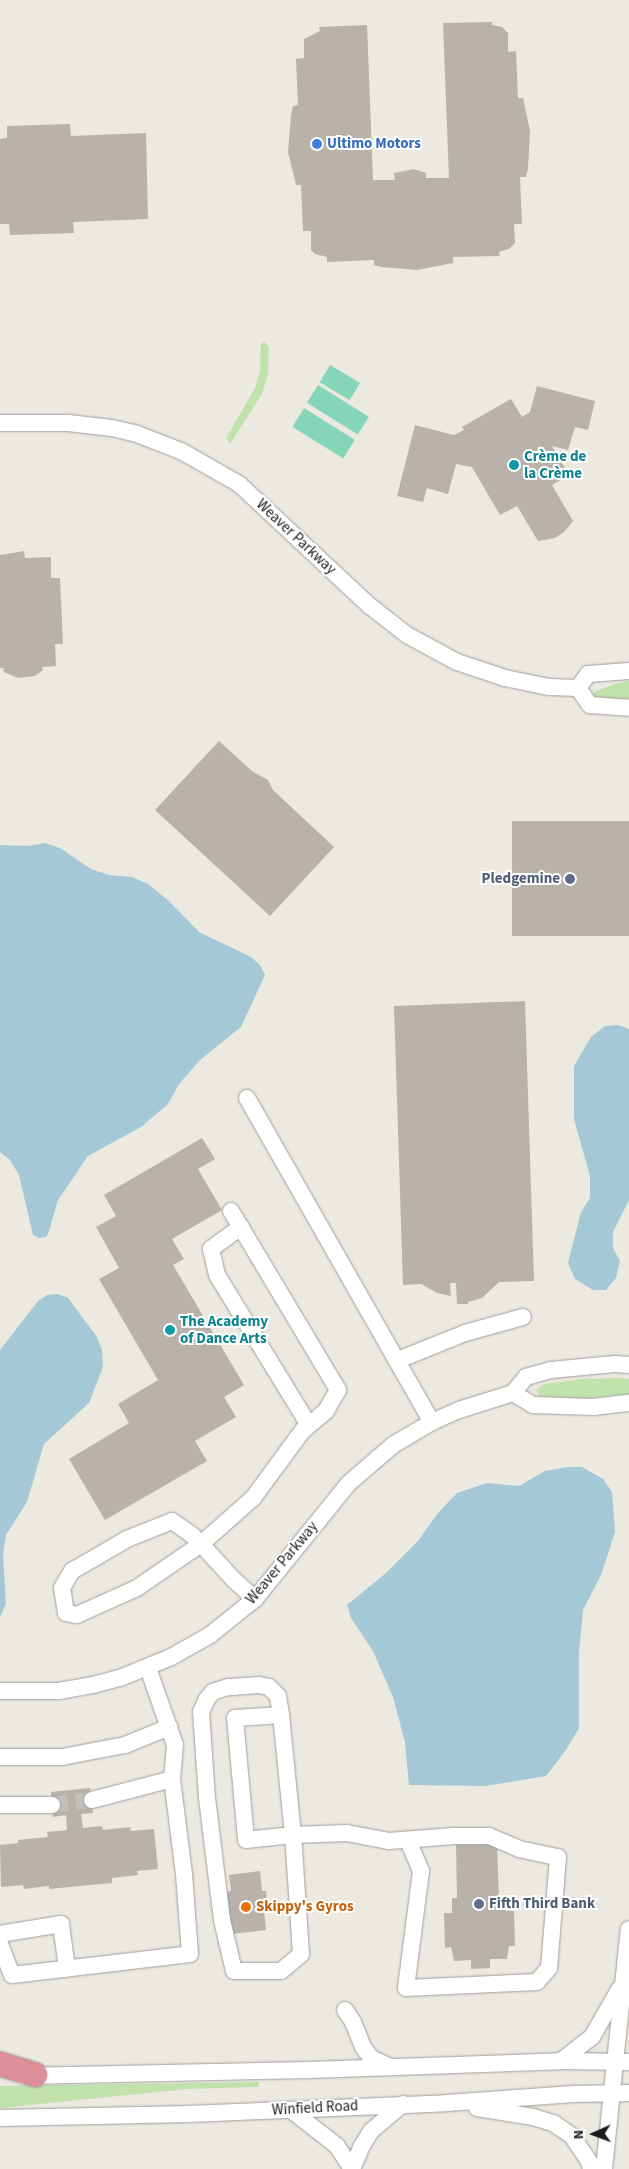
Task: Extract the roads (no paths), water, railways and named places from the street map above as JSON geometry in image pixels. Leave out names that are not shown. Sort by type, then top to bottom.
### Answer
[{"type":"highway","points":[[0,2064],[35,2075]]},
{"type":"street","name":"Weaver Parkway","points":[[0,423],[68,423],[112,428],[137,434],[181,451],[239,484],[370,606],[407,635],[457,662],[505,678],[549,687],[578,688]]},
{"type":"street","points":[[629,671],[588,674],[578,688],[590,706],[629,708]]},
{"type":"street","points":[[247,1098],[432,1422]]},
{"type":"street","points":[[231,1211],[338,1390],[326,1411],[309,1426],[253,1498],[201,1544],[136,1588],[77,1616],[66,1613],[62,1588],[72,1570],[127,1538],[172,1521],[192,1534],[201,1544],[255,1600]]},
{"type":"street","points":[[241,1227],[211,1249],[217,1274],[309,1426]]},
{"type":"street","points":[[398,1360],[466,1333],[523,1317]]},
{"type":"street","name":"Weaver Parkway","points":[[0,1690],[59,1691],[120,1678],[148,1668],[210,1635],[255,1600],[349,1483],[393,1444],[432,1422],[513,1393],[526,1377],[551,1370],[615,1364],[629,1366]]},
{"type":"street","points":[[513,1393],[533,1405],[594,1407],[629,1403]]},
{"type":"street","points":[[0,1944],[12,1975],[190,1954],[184,1874],[172,1779],[175,1745],[148,1668]]},
{"type":"street","points":[[259,1685],[269,1687],[278,1696],[293,1835],[301,1954],[282,1970],[234,1970],[222,1920],[207,1798],[201,1712],[207,1699],[214,1692],[228,1687],[259,1685]]},
{"type":"street","points":[[281,1715],[235,1718],[246,1840],[293,1835],[346,1833],[384,1841],[489,1836],[519,1849],[558,1856],[548,1968],[537,1982],[406,1988],[422,1871],[408,1840]]},
{"type":"street","points":[[0,1757],[62,1757],[125,1745],[169,1727]]},
{"type":"street","points":[[92,1800],[172,1779]]},
{"type":"street","points":[[0,1805],[52,1805]]},
{"type":"street","points":[[0,1934],[60,1924],[67,1968]]},
{"type":"street","points":[[604,2169],[612,2094],[622,2062],[624,1980],[629,1929]]},
{"type":"street","points":[[561,2061],[592,2037],[624,1980]]},
{"type":"street","points":[[345,2010],[354,2022],[363,2047],[371,2058],[390,2067]]},
{"type":"street","points":[[0,2076],[561,2061],[622,2062]]},
{"type":"street","name":"Winfield Road","points":[[0,2118],[291,2110],[447,2103],[574,2094],[629,2093]]},
{"type":"street","points":[[447,2103],[533,2116],[553,2123],[572,2136],[589,2160],[591,2169]]},
{"type":"street","points":[[291,2110],[337,2146],[352,2169],[371,2131],[403,2104]]},
{"type":"water","points":[[45,843],[60,848],[91,869],[109,875],[132,877],[148,884],[169,901],[199,932],[251,957],[260,965],[265,975],[241,1027],[200,1060],[179,1084],[168,1104],[141,1127],[88,1156],[58,1200],[48,1234],[46,1237],[39,1238],[33,1235],[19,1175],[10,1160],[0,1152],[0,845],[28,846]]},
{"type":"water","points":[[618,1025],[629,1029],[629,1200],[613,1232],[613,1248],[620,1261],[616,1278],[606,1290],[593,1290],[575,1279],[568,1263],[581,1212],[590,1198],[590,1176],[574,1119],[574,1066],[591,1037],[605,1026]]},
{"type":"water","points":[[58,1294],[68,1298],[97,1337],[102,1350],[103,1367],[89,1403],[44,1444],[27,1502],[6,1535],[3,1554],[6,1604],[0,1617],[0,1350],[38,1301],[47,1295]]},
{"type":"water","points":[[567,1467],[582,1467],[603,1479],[612,1492],[615,1532],[601,1575],[583,1610],[579,1653],[579,1728],[566,1750],[546,1776],[485,1786],[409,1785],[405,1742],[393,1697],[373,1651],[351,1618],[347,1605],[386,1573],[418,1541],[438,1513],[457,1493],[487,1483],[519,1486],[545,1471]]},
{"type":"tunnel","points":[[52,1805],[92,1800]]},
{"type":"place","name":"Ultimo Motors","points":[[317,144]]},
{"type":"place","name":"Crème de la Crème","points":[[514,465]]},
{"type":"place","name":"Pledgemine","points":[[570,879]]},
{"type":"place","name":"The Academy of Dance Arts","points":[[170,1330]]},
{"type":"place","name":"Fifth Third Bank","points":[[479,1904]]},
{"type":"place","name":"Skippy's Gyros","points":[[246,1907]]}]
